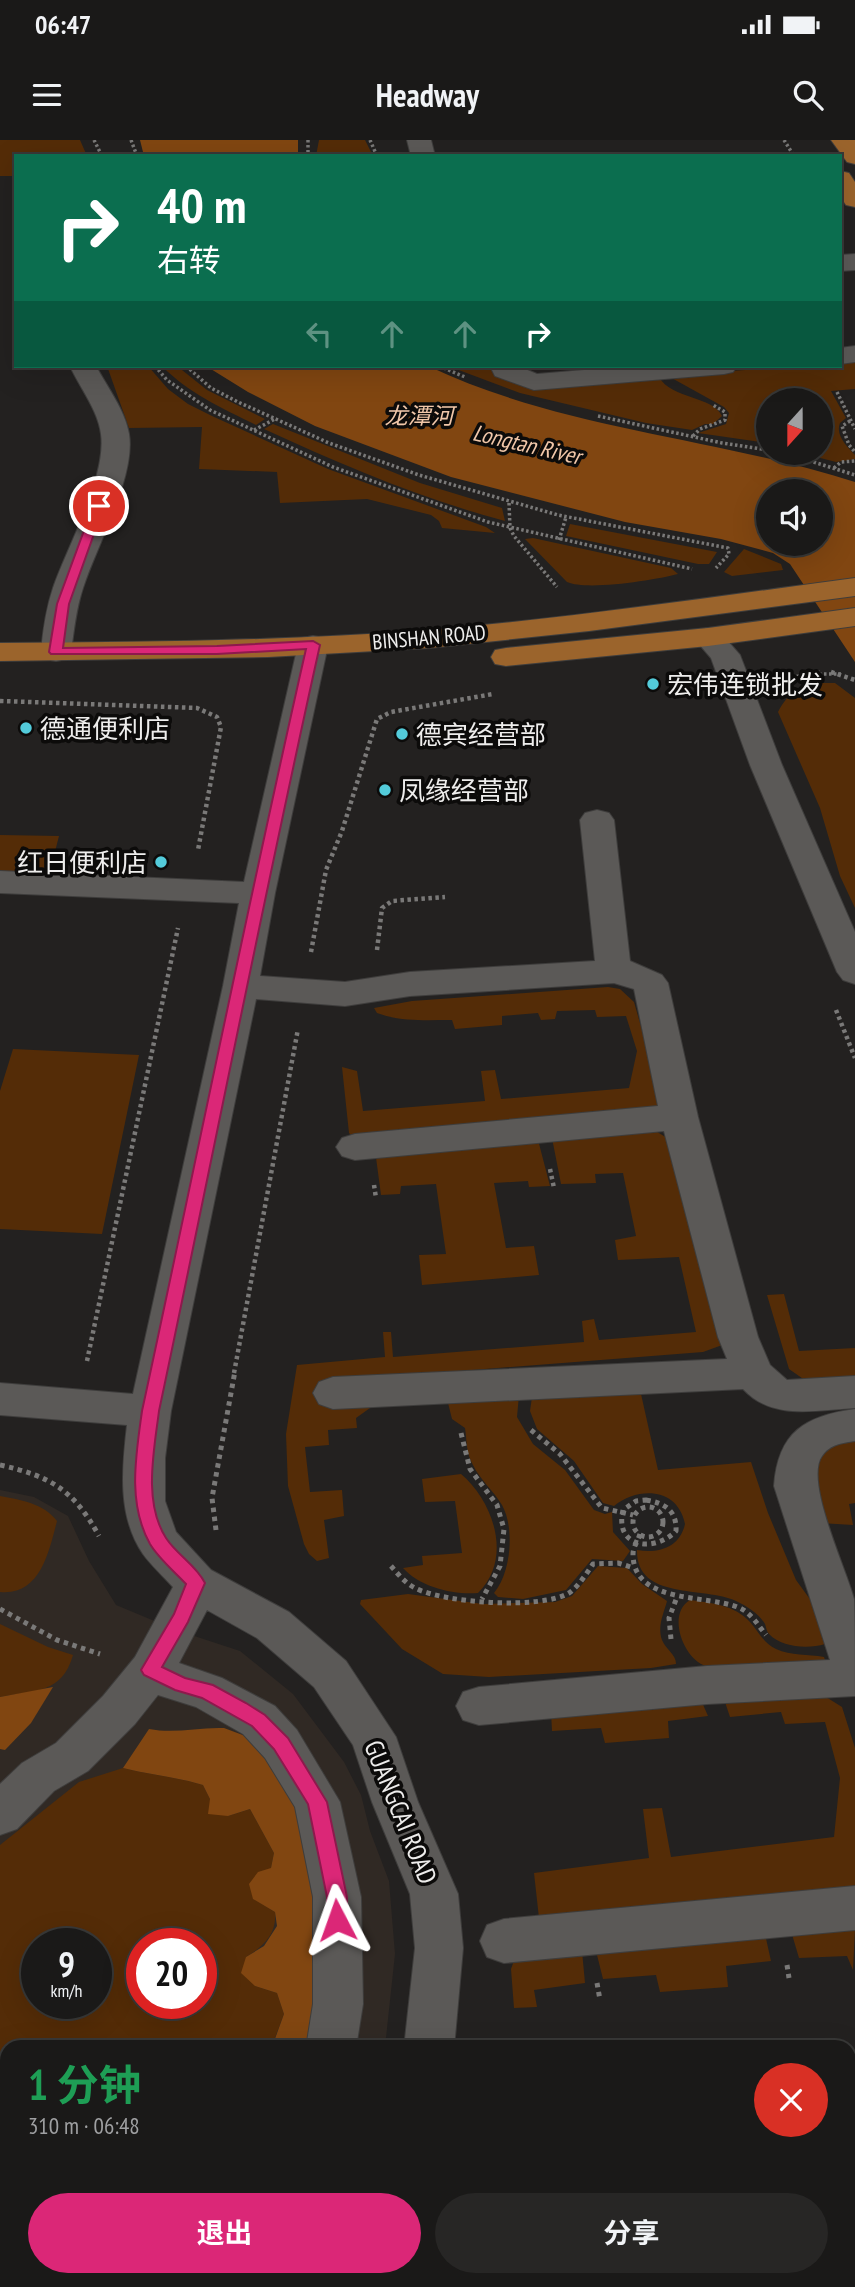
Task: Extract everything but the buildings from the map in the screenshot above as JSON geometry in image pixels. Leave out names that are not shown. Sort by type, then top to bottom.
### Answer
[{"type":"main road","points":[[843,140],[855,157]]},
{"type":"main road","name":"BINSHAN ROAD","points":[[0,671],[217,671],[454,636],[855,587]]},
{"type":"main road","name":"BINSHAN ROAD","points":[[0,652],[217,650],[442,663],[708,636],[855,617]]},
{"type":"street","points":[[56,652],[63,604],[108,482],[113,459],[115,437],[100,396],[84,368]]},
{"type":"street","points":[[504,368],[513,376],[534,382],[700,368]]},
{"type":"street","points":[[708,636],[725,655],[771,777],[855,972]]},
{"type":"street","name":"GUANGCAI ROAD","points":[[312,656],[258,893],[241,986],[148,1421],[144,1502],[158,1541],[196,1583],[273,1625],[330,1674],[373,1737],[395,1802],[434,1894],[439,1948],[430,2040]]},
{"type":"street","points":[[597,820],[614,971]]},
{"type":"street","points":[[0,882],[258,893]]},
{"type":"street","points":[[241,986],[345,994],[410,984],[614,971],[628,972],[650,983],[679,1117],[738,1337],[753,1373],[771,1392],[787,1396],[855,1392]]},
{"type":"street","points":[[355,1147],[679,1117]]},
{"type":"street","points":[[332,1393],[753,1373]]},
{"type":"street","points":[[479,1706],[707,1685],[853,1665],[795,1486],[795,1472],[803,1445],[787,1396]]},
{"type":"street","points":[[0,1399],[148,1421]]},
{"type":"street","points":[[0,1418],[148,1421]]},
{"type":"street","points":[[803,1445],[817,1434],[855,1425]]},
{"type":"street","points":[[0,1815],[38,1777],[72,1757],[119,1710],[150,1670],[182,1616],[196,1583]]},
{"type":"street","points":[[150,1670],[181,1685],[206,1691],[258,1720],[281,1744],[317,1802],[337,1897],[338,2004],[332,2040]]},
{"type":"street","points":[[504,1941],[855,1908]]},
{"type":"path","points":[[157,368],[167,380],[200,403],[333,467],[451,510],[510,528],[701,571]]},
{"type":"path","points":[[188,368],[211,388],[329,443],[509,503],[658,537],[728,548],[729,554]]},
{"type":"path","points":[[845,391],[835,392],[855,429]]},
{"type":"path","points":[[254,430],[275,418]]},
{"type":"path","points":[[850,421],[842,426],[855,452]]},
{"type":"path","points":[[835,468],[841,462],[855,461]]},
{"type":"path","points":[[828,466],[855,475]]},
{"type":"path","points":[[509,503],[510,528],[559,593]]},
{"type":"path","points":[[559,540],[566,517]]},
{"type":"path","points":[[775,681],[829,671],[839,672],[855,680]]},
{"type":"path","points":[[0,701],[197,708],[217,717],[221,727],[197,853]]},
{"type":"path","points":[[410,984],[401,967],[383,960],[377,951],[382,908],[391,901],[445,897]]},
{"type":"path","points":[[88,1360],[179,920]]},
{"type":"path","points":[[527,1384],[526,1413],[531,1429],[560,1454],[602,1508],[622,1510],[632,1515]]},
{"type":"path","points":[[441,1388],[449,1423],[457,1424],[461,1431],[464,1460],[497,1504],[502,1518],[502,1555],[498,1575],[481,1600]]},
{"type":"path","points":[[0,1465],[30,1472],[67,1491],[82,1505],[100,1539]]},
{"type":"path","points":[[636,1501],[664,1504],[675,1516],[676,1531],[671,1538],[655,1545],[636,1543],[622,1532],[622,1510],[636,1501]]},
{"type":"path","points":[[646,1508],[657,1511],[664,1519],[662,1531],[651,1536],[640,1534],[632,1528],[632,1515],[646,1508]]},
{"type":"path","points":[[640,1534],[633,1553],[634,1568],[642,1580],[677,1597],[698,1597],[738,1607],[752,1616],[775,1643],[793,1651],[815,1652],[853,1665]]},
{"type":"path","points":[[391,1566],[415,1588],[434,1595],[520,1602],[550,1600],[566,1595],[578,1585],[593,1564],[618,1563],[634,1568]]},
{"type":"path","points":[[0,1609],[57,1640],[150,1670]]},
{"type":"shaded area","points":[[0,140],[80,140],[86,154],[14,154],[14,176],[0,176]]},
{"type":"shaded area","points":[[319,140],[365,140],[372,154],[316,154]]},
{"type":"shaded area","points":[[855,361],[855,389],[756,388],[756,441],[698,433],[726,424],[729,413],[724,407],[668,376],[770,368],[842,368],[842,362]]},
{"type":"shaded area","points":[[108,368],[150,368],[168,389],[188,404],[212,416],[328,469],[486,527],[495,533],[442,528],[439,521],[431,515],[367,499],[280,503],[277,472],[199,469],[202,427],[129,428]]},
{"type":"shaded area","points":[[164,368],[180,368],[207,390],[265,419],[256,425],[194,392]]},
{"type":"shaded area","points":[[453,368],[490,368],[494,374],[659,377],[673,390],[710,405],[722,416],[713,424],[705,424],[692,430],[646,423],[520,393]]},
{"type":"shaded area","points":[[833,395],[846,418],[840,423],[840,436],[855,455],[855,459],[833,461]]},
{"type":"shaded area","points":[[273,424],[420,483],[502,508],[505,521],[383,480],[264,429]]},
{"type":"shaded area","points":[[570,524],[717,552],[709,564],[698,564],[566,536]]},
{"type":"shaded area","points":[[533,538],[671,568],[678,574],[621,584],[590,585],[567,582],[525,539]]},
{"type":"shaded area","points":[[744,549],[781,564],[783,570],[732,576],[724,572]]},
{"type":"shaded area","points":[[822,683],[835,683],[855,698],[855,908],[840,876],[820,808],[778,712],[786,699],[796,691]]},
{"type":"shaded area","points":[[0,835],[59,836],[49,875],[0,872]]},
{"type":"shaded area","points":[[608,987],[620,989],[634,1002],[662,1100],[658,1109],[353,1137],[349,1133],[342,1067],[357,1071],[363,1111],[485,1101],[481,1071],[495,1070],[501,1099],[629,1088],[637,1051],[626,1016],[597,1017],[595,1010],[557,1011],[555,1019],[541,1020],[538,1013],[502,1016],[502,1025],[455,1029],[452,1020],[395,1018],[377,1013],[374,1008],[412,1001]]},
{"type":"shaded area","points":[[13,1049],[139,1055],[102,1234],[0,1229],[0,1091]]},
{"type":"shaded area","points":[[654,1130],[667,1138],[725,1344],[703,1352],[332,1381],[371,1398],[370,1408],[356,1418],[357,1428],[328,1430],[329,1445],[305,1447],[310,1492],[342,1490],[344,1516],[324,1520],[329,1558],[317,1561],[309,1554],[304,1544],[288,1486],[286,1434],[297,1365],[385,1357],[383,1332],[391,1332],[393,1357],[584,1342],[582,1321],[594,1319],[599,1340],[696,1332],[679,1257],[618,1260],[615,1240],[636,1236],[623,1173],[595,1174],[596,1183],[561,1184],[552,1138]]},
{"type":"shaded area","points":[[537,1136],[550,1186],[529,1187],[528,1181],[494,1183],[506,1248],[534,1246],[539,1275],[422,1285],[419,1255],[446,1254],[436,1184],[401,1186],[400,1194],[381,1195],[375,1150]]},
{"type":"shaded area","points":[[784,1294],[799,1351],[855,1348],[855,1383],[809,1383],[789,1369],[767,1295]]},
{"type":"shaded area","points":[[641,1394],[658,1470],[751,1462],[768,1513],[796,1580],[820,1613],[825,1644],[811,1647],[788,1645],[774,1639],[759,1617],[740,1603],[723,1597],[659,1585],[648,1577],[640,1566],[637,1550],[661,1550],[673,1543],[685,1524],[681,1512],[666,1497],[656,1494],[635,1495],[614,1506],[603,1503],[574,1461],[537,1429],[530,1411],[532,1397]]},
{"type":"shaded area","points":[[519,1395],[517,1417],[533,1444],[565,1470],[594,1510],[605,1514],[612,1512],[613,1532],[630,1551],[623,1561],[592,1559],[566,1590],[523,1599],[498,1597],[494,1593],[507,1562],[509,1526],[502,1505],[473,1465],[465,1428],[452,1419],[447,1399]]},
{"type":"shaded area","points":[[855,1438],[855,1503],[849,1504],[853,1525],[820,1523],[812,1464],[828,1446]]},
{"type":"shaded area","points":[[461,1474],[482,1500],[495,1531],[495,1564],[489,1579],[478,1593],[458,1593],[428,1585],[403,1568],[423,1565],[422,1556],[462,1553],[455,1501],[425,1502],[422,1479]]},
{"type":"shaded area","points":[[0,1490],[34,1497],[68,1516],[89,1561],[116,1605],[176,1630],[240,1651],[293,1694],[344,1762],[361,1795],[370,1831],[389,1881],[395,1954],[386,2040],[0,2040]]},
{"type":"shaded area","points":[[0,1496],[38,1506],[57,1521],[40,1570],[25,1587],[14,1591],[0,1592]]},
{"type":"shaded area","points":[[598,1566],[627,1568],[642,1584],[667,1601],[660,1630],[676,1664],[651,1668],[489,1677],[443,1674],[402,1649],[360,1604],[361,1600],[408,1594],[483,1604],[555,1602],[572,1596]]},
{"type":"shaded area","points":[[690,1600],[730,1608],[744,1616],[772,1647],[788,1653],[824,1657],[826,1663],[706,1666],[691,1655],[681,1636],[679,1615]]},
{"type":"shaded area","points":[[0,1624],[48,1647],[73,1655],[62,1677],[46,1688],[0,1697]]},
{"type":"shaded area","points":[[826,1697],[842,1707],[855,1748],[855,1901],[539,1918],[534,1873],[649,1858],[643,1809],[662,1808],[671,1857],[834,1837],[840,1778],[825,1722],[785,1724],[781,1712],[730,1717],[724,1699]]},
{"type":"shaded area","points":[[701,1700],[708,1716],[668,1721],[669,1738],[605,1743],[601,1728],[552,1731],[551,1712]]},
{"type":"shaded area","points":[[123,1768],[203,1785],[210,1799],[228,1816],[250,1809],[274,1853],[271,1868],[254,1899],[275,1912],[274,1927],[268,1939],[246,1957],[255,1986],[277,1993],[284,2014],[274,2040],[0,2040],[0,1845],[79,1782]]},
{"type":"shaded area","points":[[855,1929],[853,1970],[847,1956],[799,1958],[791,1931]]},
{"type":"shaded area","points":[[765,1934],[771,1961],[726,1966],[728,1987],[660,1992],[656,1975],[603,1979],[596,1951]]},
{"type":"shaded area","points":[[582,1951],[585,1983],[534,1990],[537,2007],[514,2008],[511,1969],[515,1958]]},
{"type":"water","points":[[140,140],[298,140],[298,154],[144,154]]},
{"type":"water","name":"龙潭河","points":[[209,368],[433,368],[479,388],[532,405],[756,456],[756,466],[798,466],[855,482],[855,662],[790,564],[778,556],[833,556],[833,479],[756,479],[756,548],[721,539],[625,522],[451,477],[315,426],[248,392]]},
{"type":"water","points":[[53,1687],[31,1723],[5,1750],[0,1749],[0,1697]]},
{"type":"water","points":[[224,1728],[256,1740],[288,1781],[313,1869],[315,2040],[275,2040],[284,2014],[277,1993],[255,1986],[241,1973],[246,1957],[264,1946],[277,1926],[275,1912],[253,1899],[249,1884],[258,1872],[271,1868],[274,1853],[250,1809],[228,1816],[208,1814],[210,1799],[203,1785],[123,1768],[149,1729],[168,1731]]},
{"type":"place","name":"宏伟连锁批发","points":[[653,684]]},
{"type":"place","name":"德通便利店","points":[[26,728]]},
{"type":"place","name":"德宾经营部","points":[[402,734]]},
{"type":"place","name":"凤缘经营部","points":[[385,790]]},
{"type":"place","name":"红日便利店","points":[[161,862]]},
{"type":"route","points":[[99,506],[63,604],[56,652],[217,650],[313,645],[258,893],[241,986],[150,1411],[144,1458],[144,1502],[158,1541],[196,1583],[182,1616],[150,1670],[181,1685],[206,1691],[239,1709],[258,1720],[281,1744],[299,1769],[317,1802],[337,1897],[337,1920]]},
{"type":"water label","name":"Longtan River","points":[[527,444]]}]
